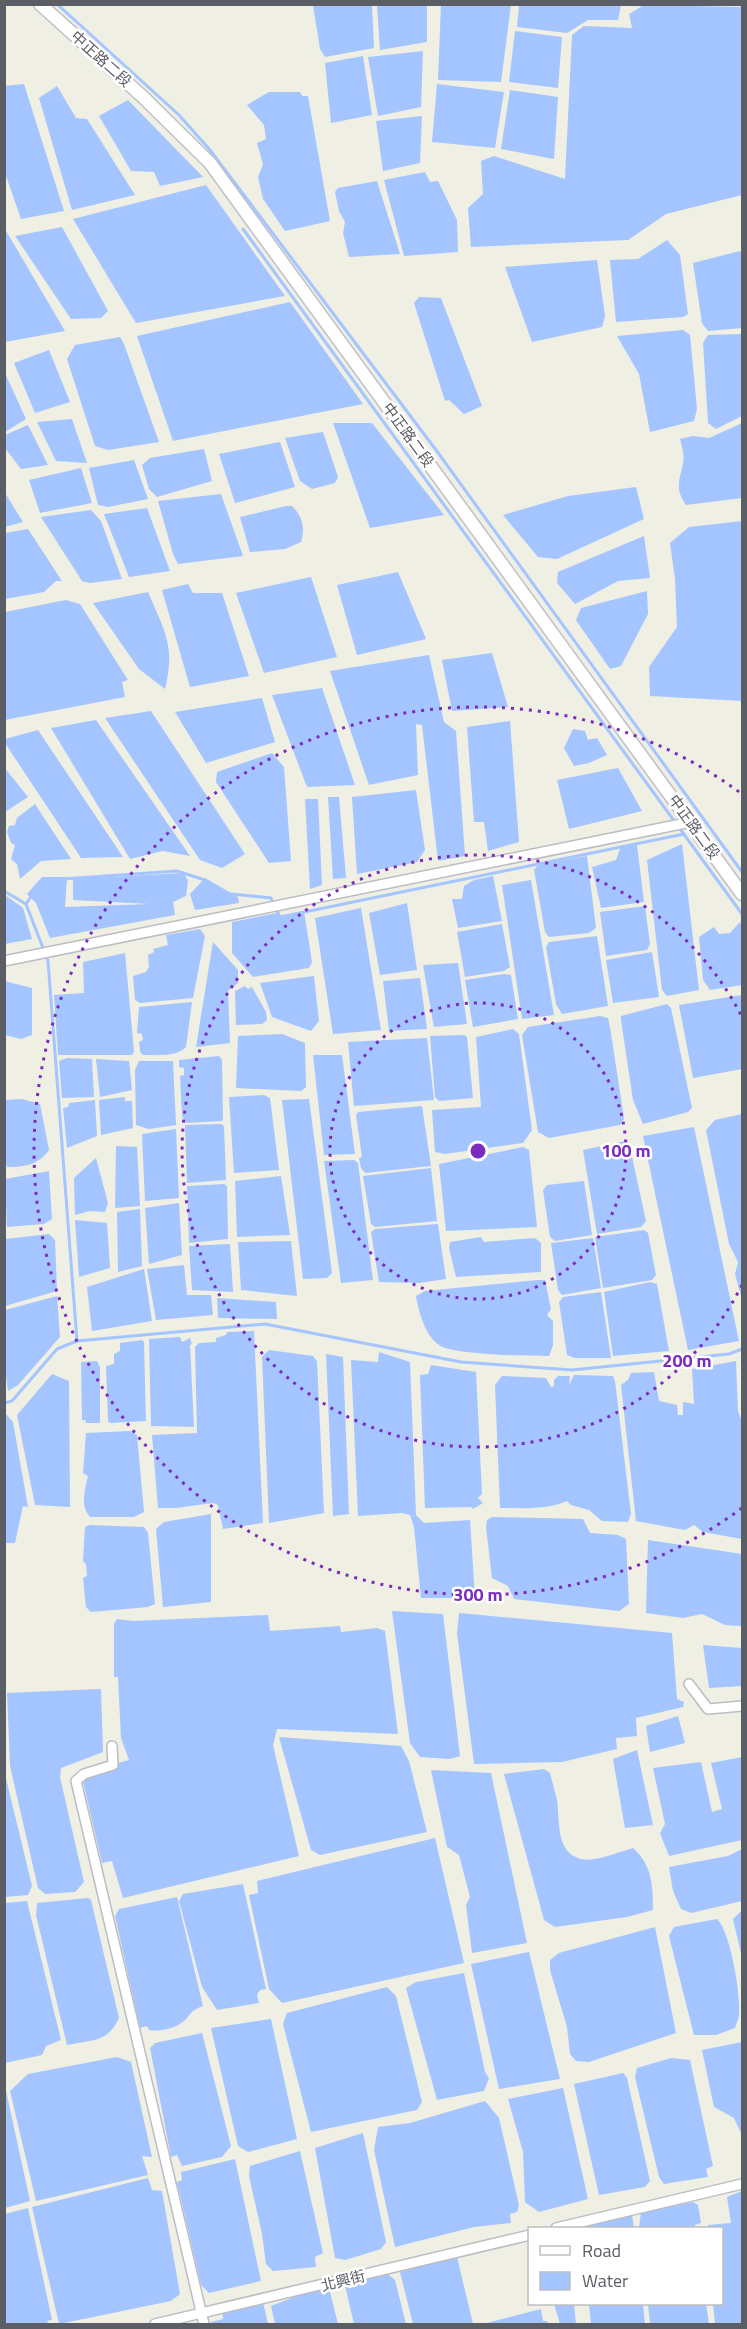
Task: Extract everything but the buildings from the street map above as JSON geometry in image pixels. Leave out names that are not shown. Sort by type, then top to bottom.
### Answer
[{"type":"main road","name":"中正路二段","points":[[40,4],[143,97],[210,163],[742,894]]},
{"type":"street","points":[[4,961],[691,822]]},
{"type":"street","points":[[689,1684],[708,1709],[742,1706]]},
{"type":"street","points":[[112,1746],[113,1765],[84,1774],[76,1781],[204,2325]]},
{"type":"street","points":[[564,2227],[742,2184]]},
{"type":"street","name":"北興街","points":[[155,2325],[528,2235]]},
{"type":"water","points":[[519,4],[621,5],[618,20],[588,20],[567,33],[517,27]]},
{"type":"water","points":[[313,5],[372,5],[374,48],[325,57],[320,49]]},
{"type":"water","points":[[377,5],[427,5],[427,42],[380,50]]},
{"type":"water","points":[[441,5],[511,5],[501,82],[438,80]]},
{"type":"water","points":[[644,5],[742,7],[742,195],[666,214],[628,240],[471,247],[468,208],[483,194],[481,161],[494,156],[565,179],[572,35],[584,26],[632,28],[629,14]]},
{"type":"water","points":[[515,31],[562,37],[558,88],[509,82]]},
{"type":"water","points":[[423,51],[421,107],[378,116],[368,57]]},
{"type":"water","points":[[363,56],[372,115],[331,123],[325,63]]},
{"type":"water","points":[[24,84],[64,211],[21,219],[5,173],[4,86]]},
{"type":"water","points":[[437,84],[504,92],[495,148],[432,142]]},
{"type":"water","points":[[57,86],[76,118],[87,119],[135,195],[72,210],[39,98]]},
{"type":"water","points":[[510,90],[558,97],[554,159],[501,149]]},
{"type":"water","points":[[269,92],[300,92],[302,96],[308,96],[330,221],[285,231],[263,199],[258,177],[263,164],[257,143],[266,139],[264,125],[247,105]]},
{"type":"water","points":[[128,100],[203,177],[160,186],[154,172],[131,171],[99,116]]},
{"type":"water","points":[[422,116],[420,163],[383,171],[376,121]]},
{"type":"water","points":[[425,172],[430,182],[438,181],[457,220],[458,252],[404,256],[384,180]]},
{"type":"water","points":[[377,181],[400,254],[349,257],[343,233],[345,222],[339,211],[335,192],[338,188]]},
{"type":"water","points":[[206,185],[285,296],[136,323],[73,219]]},
{"type":"water","points":[[62,227],[108,311],[101,318],[71,319],[15,236]]},
{"type":"water","points":[[5,229],[65,331],[5,342]]},
{"type":"water","points":[[667,240],[680,255],[688,314],[683,317],[616,322],[610,260],[638,259]]},
{"type":"water","points":[[740,251],[742,254],[742,328],[708,331],[702,323],[693,263]]},
{"type":"water","points":[[597,260],[605,316],[602,327],[532,342],[505,267]]},
{"type":"water","points":[[419,297],[441,298],[482,406],[464,414],[449,400],[445,401],[414,303]]},
{"type":"water","points":[[290,302],[363,404],[173,441],[137,336]]},
{"type":"water","points":[[683,330],[690,335],[697,409],[694,421],[650,432],[639,374],[617,336]]},
{"type":"water","points":[[742,334],[742,416],[716,429],[708,423],[703,343],[708,335]]},
{"type":"water","points":[[120,337],[159,442],[108,450],[95,446],[67,359],[75,345]]},
{"type":"water","points":[[49,350],[70,402],[35,413],[14,363]]},
{"type":"water","points":[[4,371],[26,419],[5,432],[4,432]]},
{"type":"water","points":[[72,419],[87,463],[56,461],[37,422]]},
{"type":"water","points":[[333,423],[372,423],[444,515],[370,528]]},
{"type":"water","points":[[742,423],[742,498],[686,505],[679,489],[684,457],[680,439],[693,436],[709,438]]},
{"type":"water","points":[[28,425],[48,465],[21,469],[5,448],[5,435]]},
{"type":"water","points":[[323,432],[338,477],[335,483],[312,489],[300,481],[285,438]]},
{"type":"water","points":[[280,442],[295,487],[235,503],[219,454]]},
{"type":"water","points":[[204,449],[212,481],[157,497],[149,489],[142,465],[150,458]]},
{"type":"water","points":[[134,460],[148,499],[108,507],[98,505],[89,468]]},
{"type":"water","points":[[81,468],[92,503],[40,513],[29,480]]},
{"type":"water","points":[[636,487],[644,519],[557,559],[538,557],[503,515],[568,496]]},
{"type":"water","points":[[5,493],[23,522],[5,527]]},
{"type":"water","points":[[221,494],[243,556],[178,564],[158,501]]},
{"type":"water","points":[[292,506],[301,519],[303,532],[301,542],[285,549],[250,552],[240,517]]},
{"type":"water","points":[[147,508],[170,571],[129,577],[104,514]]},
{"type":"water","points":[[91,510],[101,521],[122,579],[90,583],[82,581],[41,517]]},
{"type":"water","points":[[742,521],[742,701],[650,696],[649,667],[677,627],[675,579],[670,543],[689,527]]},
{"type":"water","points":[[28,529],[62,581],[56,581],[44,592],[5,599],[5,533]]},
{"type":"water","points":[[644,536],[650,578],[618,581],[575,604],[557,583],[558,572]]},
{"type":"water","points":[[398,572],[426,639],[357,655],[337,585]]},
{"type":"water","points":[[311,577],[337,657],[264,673],[236,593]]},
{"type":"water","points":[[188,584],[193,593],[222,593],[249,676],[190,687],[162,590]]},
{"type":"water","points":[[647,591],[648,614],[621,666],[610,669],[576,620],[581,608]]},
{"type":"water","points":[[148,592],[169,649],[165,689],[139,669],[93,603]]},
{"type":"water","points":[[66,600],[80,604],[128,680],[122,682],[125,697],[5,720],[5,612]]},
{"type":"water","points":[[492,653],[508,707],[452,711],[442,660]]},
{"type":"water","points":[[429,655],[444,722],[456,731],[465,856],[438,861],[422,725],[416,724],[418,775],[369,785],[330,671]]},
{"type":"water","points":[[322,688],[355,785],[307,787],[272,695]]},
{"type":"water","points":[[262,698],[275,742],[206,763],[175,712]]},
{"type":"water","points":[[151,711],[245,854],[222,868],[200,860],[105,718]]},
{"type":"water","points":[[96,720],[190,856],[163,851],[130,859],[51,728]]},
{"type":"water","points":[[510,721],[519,842],[488,851],[484,822],[474,822],[467,727]]},
{"type":"water","points":[[573,729],[585,731],[588,740],[597,738],[607,755],[589,763],[574,766],[564,748]]},
{"type":"water","points":[[38,730],[123,857],[81,858],[5,743],[5,739]]},
{"type":"water","points":[[272,753],[284,767],[291,861],[269,863],[216,782],[217,772]]},
{"type":"water","points":[[4,767],[28,797],[5,812],[4,812]]},
{"type":"water","points":[[618,768],[642,811],[569,829],[557,780]]},
{"type":"water","points":[[416,790],[425,850],[417,862],[357,874],[352,797]]},
{"type":"water","points":[[328,797],[339,797],[346,878],[333,879]]},
{"type":"water","points":[[305,799],[318,799],[322,885],[310,889]]},
{"type":"water","points":[[35,804],[71,859],[41,861],[20,879],[17,864],[11,859],[15,845],[11,843],[7,832],[9,826],[15,825],[17,818]]},
{"type":"water","points":[[682,844],[699,990],[667,996],[662,990],[647,860]]},
{"type":"water","points":[[637,845],[644,902],[601,908],[592,867],[616,860],[621,846]]},
{"type":"water","points":[[587,856],[596,928],[589,933],[549,937],[545,932],[534,870],[538,865]]},
{"type":"water","points":[[184,873],[188,881],[186,896],[173,902],[175,915],[50,938],[36,903],[27,894],[42,877],[67,877],[65,907],[150,904],[73,900],[73,879]]},
{"type":"water","points":[[493,876],[502,921],[458,928],[452,899],[462,899],[464,886],[474,880]]},
{"type":"water","points":[[205,878],[238,897],[239,903],[195,910],[190,894]]},
{"type":"water","points":[[531,880],[554,1015],[522,1019],[502,885]]},
{"type":"water","points":[[5,895],[23,908],[32,939],[5,944]]},
{"type":"water","points":[[407,903],[417,970],[380,975],[369,913]]},
{"type":"water","points":[[645,906],[650,944],[647,950],[606,956],[600,912]]},
{"type":"water","points":[[361,908],[381,1030],[333,1034],[315,918]]},
{"type":"water","points":[[304,911],[312,962],[309,968],[253,977],[232,953],[232,922],[277,913],[281,918]]},
{"type":"water","points":[[740,922],[742,926],[742,985],[710,990],[703,980],[699,937],[714,927],[719,934],[730,933]]},
{"type":"water","points":[[502,924],[510,967],[504,971],[465,977],[457,932]]},
{"type":"water","points":[[200,929],[205,936],[193,998],[140,1003],[135,1000],[133,976],[146,972],[149,967],[148,955],[154,952],[153,949],[168,945],[166,935]]},
{"type":"water","points":[[597,936],[608,1006],[562,1014],[556,1004],[546,947],[549,942]]},
{"type":"water","points":[[213,942],[238,970],[238,983],[228,991],[230,1043],[196,1047]]},
{"type":"water","points":[[652,952],[659,997],[613,1003],[606,960]]},
{"type":"water","points":[[125,953],[134,1052],[132,1055],[58,1055],[54,995],[84,993],[83,962]]},
{"type":"water","points":[[458,963],[467,1024],[434,1027],[423,965]]},
{"type":"water","points":[[511,975],[518,1019],[473,1027],[465,980]]},
{"type":"water","points":[[314,976],[319,1021],[311,1031],[272,1017],[260,983]]},
{"type":"water","points":[[420,978],[427,1029],[389,1031],[383,981]]},
{"type":"water","points":[[4,981],[32,988],[32,1035],[21,1039],[5,1035]]},
{"type":"water","points":[[245,986],[248,989],[252,987],[266,1012],[267,1020],[262,1024],[236,1025],[235,991]]},
{"type":"water","points":[[742,995],[742,1069],[693,1078],[679,1005]]},
{"type":"water","points":[[192,1002],[186,1047],[172,1054],[143,1055],[140,1052],[139,1042],[143,1040],[142,1034],[137,1033],[139,1007]]},
{"type":"water","points":[[667,1004],[671,1008],[692,1108],[688,1112],[643,1124],[633,1100],[621,1016]]},
{"type":"water","points":[[600,1016],[608,1018],[624,1119],[620,1125],[549,1138],[538,1132],[522,1035],[528,1027]]},
{"type":"water","points":[[513,1029],[519,1034],[532,1130],[523,1143],[445,1154],[435,1152],[432,1110],[481,1107],[476,1037]]},
{"type":"water","points":[[282,1034],[305,1043],[306,1087],[301,1091],[236,1088],[238,1036]]},
{"type":"water","points":[[464,1035],[467,1037],[473,1098],[439,1101],[435,1097],[430,1036]]},
{"type":"water","points":[[427,1038],[434,1100],[354,1106],[348,1042]]},
{"type":"water","points":[[313,1055],[342,1055],[355,1154],[324,1155]]},
{"type":"water","points":[[219,1056],[222,1060],[223,1119],[222,1121],[186,1123],[182,1116],[180,1076],[184,1075],[184,1068],[179,1067],[179,1060]]},
{"type":"water","points":[[67,1058],[92,1059],[94,1097],[62,1098],[59,1061]]},
{"type":"water","points":[[96,1059],[129,1061],[132,1090],[100,1097]]},
{"type":"water","points":[[139,1061],[173,1061],[176,1125],[149,1129],[136,1125],[135,1070]]},
{"type":"water","points":[[264,1095],[270,1098],[279,1170],[234,1173],[229,1097]]},
{"type":"water","points":[[125,1097],[125,1101],[132,1101],[133,1128],[101,1135],[99,1100]]},
{"type":"water","points":[[22,1099],[40,1104],[49,1150],[31,1164],[7,1167],[4,1155],[5,1100]]},
{"type":"water","points":[[309,1099],[332,1273],[327,1278],[303,1279],[282,1100]]},
{"type":"water","points":[[95,1100],[97,1136],[67,1148],[63,1108],[68,1107],[69,1103]]},
{"type":"water","points":[[422,1106],[431,1166],[365,1173],[361,1168],[359,1158],[362,1157],[356,1115],[358,1112]]},
{"type":"water","points":[[742,1114],[742,1300],[735,1274],[738,1262],[729,1244],[706,1130],[715,1120]]},
{"type":"water","points":[[221,1124],[224,1126],[226,1180],[187,1183],[185,1125]]},
{"type":"water","points":[[694,1127],[739,1341],[688,1350],[643,1136]]},
{"type":"water","points":[[176,1129],[179,1198],[145,1201],[142,1134]]},
{"type":"water","points":[[625,1141],[629,1143],[646,1221],[641,1227],[597,1234],[583,1150]]},
{"type":"water","points":[[116,1146],[137,1147],[140,1206],[115,1208]]},
{"type":"water","points":[[523,1147],[529,1150],[537,1227],[446,1231],[439,1164]]},
{"type":"water","points":[[96,1158],[108,1203],[105,1212],[90,1211],[75,1215],[74,1178]]},
{"type":"water","points":[[354,1160],[358,1163],[373,1280],[341,1283],[324,1161]]},
{"type":"water","points":[[431,1168],[437,1221],[375,1227],[371,1224],[363,1176]]},
{"type":"water","points":[[49,1171],[52,1219],[44,1224],[7,1227],[5,1179]]},
{"type":"water","points":[[281,1176],[290,1235],[237,1237],[235,1181]]},
{"type":"water","points":[[584,1181],[592,1235],[555,1241],[550,1237],[543,1190],[547,1185]]},
{"type":"water","points":[[224,1184],[227,1186],[228,1239],[189,1243],[187,1186]]},
{"type":"water","points":[[179,1203],[182,1255],[149,1264],[145,1208]]},
{"type":"water","points":[[140,1209],[142,1266],[118,1272],[117,1212]]},
{"type":"water","points":[[75,1220],[107,1223],[110,1268],[79,1277]]},
{"type":"water","points":[[438,1224],[446,1279],[419,1283],[379,1282],[371,1232],[375,1229]]},
{"type":"water","points":[[644,1230],[648,1233],[656,1275],[652,1280],[603,1288],[595,1237]]},
{"type":"water","points":[[49,1234],[55,1240],[57,1291],[5,1306],[5,1239]]},
{"type":"water","points":[[481,1237],[484,1242],[535,1238],[541,1243],[541,1272],[456,1277],[449,1248],[450,1242]]},
{"type":"water","points":[[593,1238],[601,1288],[562,1295],[558,1290],[551,1243]]},
{"type":"water","points":[[291,1241],[297,1296],[241,1290],[238,1242]]},
{"type":"water","points":[[230,1244],[233,1292],[192,1290],[189,1246]]},
{"type":"water","points":[[184,1265],[187,1295],[211,1295],[213,1315],[156,1320],[147,1269]]},
{"type":"water","points":[[144,1269],[152,1321],[92,1331],[87,1287]]},
{"type":"water","points":[[545,1280],[551,1309],[547,1315],[553,1321],[553,1345],[549,1356],[475,1353],[439,1345],[426,1330],[416,1296],[425,1291]]},
{"type":"water","points":[[650,1282],[657,1284],[669,1351],[613,1356],[604,1292]]},
{"type":"water","points":[[601,1292],[611,1358],[575,1358],[567,1355],[559,1302],[563,1297]]},
{"type":"water","points":[[57,1296],[60,1337],[18,1385],[8,1391],[5,1368],[5,1310]]},
{"type":"water","points":[[217,1298],[276,1302],[277,1319],[218,1318]]},
{"type":"water","points":[[254,1331],[263,1523],[223,1529],[218,1505],[213,1503],[158,1508],[152,1435],[197,1433],[195,1347],[199,1343],[216,1342],[216,1338],[226,1335],[227,1332]]},
{"type":"water","points":[[180,1337],[182,1342],[190,1338],[192,1344],[190,1345],[194,1427],[151,1426],[149,1339]]},
{"type":"water","points":[[142,1340],[144,1342],[146,1421],[110,1423],[108,1421],[106,1366],[114,1364],[114,1354],[120,1351],[120,1343]]},
{"type":"water","points":[[269,1350],[313,1356],[317,1361],[324,1513],[269,1523],[262,1357]]},
{"type":"water","points":[[379,1352],[410,1362],[416,1515],[424,1523],[470,1520],[475,1598],[421,1598],[414,1527],[410,1515],[402,1513],[358,1516],[351,1360],[378,1362]]},
{"type":"water","points":[[326,1354],[343,1357],[349,1514],[333,1516]]},
{"type":"water","points":[[97,1361],[100,1367],[100,1423],[86,1423],[82,1420],[81,1362]]},
{"type":"water","points":[[736,1361],[738,1411],[742,1422],[742,1539],[703,1532],[694,1525],[685,1530],[636,1521],[621,1385],[628,1380],[631,1373],[654,1372],[659,1401],[677,1405],[678,1415],[683,1415],[683,1402],[694,1404],[692,1369]]},
{"type":"water","points":[[431,1365],[476,1372],[482,1494],[478,1498],[483,1503],[473,1509],[471,1507],[425,1508],[420,1375],[428,1374]]},
{"type":"water","points":[[52,1374],[69,1381],[70,1507],[35,1505],[17,1415]]},
{"type":"water","points":[[574,1375],[613,1376],[615,1381],[631,1514],[628,1522],[602,1521],[589,1510],[571,1505],[567,1501],[543,1507],[500,1508],[495,1385],[502,1376],[546,1378],[551,1387],[554,1386],[554,1380],[558,1376],[570,1376],[569,1385]]},
{"type":"water","points":[[6,1414],[13,1422],[28,1507],[23,1506],[15,1543],[5,1543]]},
{"type":"water","points":[[130,1431],[137,1435],[144,1512],[134,1517],[90,1517],[84,1503],[88,1476],[83,1473],[86,1433]]},
{"type":"water","points":[[211,1514],[211,1602],[163,1607],[156,1529],[164,1522]]},
{"type":"water","points":[[492,1517],[583,1519],[590,1533],[618,1535],[626,1539],[629,1604],[619,1611],[514,1599],[508,1586],[492,1578],[486,1527],[487,1520]]},
{"type":"water","points":[[90,1525],[144,1527],[148,1533],[155,1604],[148,1607],[91,1612],[86,1607],[83,1578],[87,1576],[86,1564],[83,1561],[85,1527]]},
{"type":"water","points":[[648,1540],[742,1554],[742,1626],[725,1625],[702,1614],[683,1618],[646,1613]]},
{"type":"water","points":[[392,1611],[443,1614],[460,1756],[450,1759],[420,1757],[410,1743]]},
{"type":"water","points":[[459,1613],[672,1633],[677,1699],[684,1702],[683,1707],[636,1718],[637,1736],[616,1738],[617,1749],[562,1762],[474,1764],[457,1633]]},
{"type":"water","points":[[268,1615],[270,1631],[340,1626],[341,1632],[377,1628],[385,1631],[398,1734],[277,1729],[273,1745],[299,1856],[123,1898],[112,1861],[102,1863],[81,1773],[129,1760],[121,1738],[118,1677],[114,1677],[114,1624],[117,1619],[133,1621]]},
{"type":"water","points":[[703,1645],[742,1648],[742,1686],[709,1688]]},
{"type":"water","points":[[101,1689],[103,1752],[61,1768],[60,1777],[84,1882],[75,1892],[45,1894],[38,1888],[10,1766],[7,1693]]},
{"type":"water","points":[[678,1716],[685,1743],[650,1752],[646,1726]]},
{"type":"water","points":[[279,1737],[401,1746],[409,1761],[427,1832],[320,1855],[311,1850]]},
{"type":"water","points":[[637,1750],[653,1825],[625,1828],[613,1759]]},
{"type":"water","points":[[742,1757],[742,1840],[669,1856],[660,1833],[665,1824],[653,1768],[701,1762],[712,1812],[722,1809],[711,1763]]},
{"type":"water","points":[[544,1769],[550,1773],[557,1800],[560,1833],[565,1848],[578,1858],[591,1860],[633,1848],[648,1868],[653,1892],[653,1910],[627,1917],[555,1927],[544,1920],[504,1774]]},
{"type":"water","points":[[4,1770],[32,1886],[28,1895],[5,1897]]},
{"type":"water","points":[[431,1770],[491,1773],[527,1943],[472,1953],[466,1905],[470,1897],[459,1855],[447,1847]]},
{"type":"water","points":[[435,1838],[464,1963],[282,2003],[269,1989],[249,1895],[258,1893],[257,1881]]},
{"type":"water","points":[[742,1849],[742,1901],[691,1913],[681,1909],[673,1891],[669,1867],[728,1856]]},
{"type":"water","points":[[243,1884],[266,1989],[260,1990],[257,1995],[259,2003],[217,2010],[202,1987],[179,1901],[183,1894]]},
{"type":"water","points":[[177,1897],[203,2006],[178,2025],[170,2028],[157,2031],[149,2030],[147,2026],[140,2028],[115,1916],[119,1909]]},
{"type":"water","points":[[88,1898],[91,1900],[119,2018],[110,2032],[104,2036],[67,2045],[36,1915],[37,1903]]},
{"type":"water","points":[[27,1901],[61,2040],[46,2046],[42,2055],[5,2063],[5,1903]]},
{"type":"water","points":[[742,1910],[742,1958],[733,1919]]},
{"type":"water","points":[[717,1919],[722,1925],[734,1963],[739,2018],[735,2028],[716,2035],[694,2035],[669,1936],[674,1927]]},
{"type":"water","points":[[655,1927],[676,2033],[589,2062],[576,2061],[570,2054],[567,2027],[550,1970],[550,1960],[559,1953]]},
{"type":"water","points":[[529,1952],[560,2079],[499,2089],[471,1964]]},
{"type":"water","points":[[464,1973],[485,2072],[489,2078],[484,2091],[437,2100],[406,1988],[416,1982]]},
{"type":"water","points":[[387,1987],[396,1996],[422,2102],[417,2110],[311,2132],[283,2024],[287,2013]]},
{"type":"water","points":[[271,2019],[297,2139],[248,2152],[238,2146],[211,2028]]},
{"type":"water","points":[[202,2033],[231,2146],[222,2157],[182,2166],[177,2155],[171,2157],[150,2048],[155,2043]]},
{"type":"water","points":[[742,2042],[742,2135],[734,2118],[714,2107],[702,2050]]},
{"type":"water","points":[[117,2057],[131,2062],[152,2157],[142,2156],[148,2175],[36,2201],[10,2091],[28,2074]]},
{"type":"water","points":[[671,2058],[690,2060],[713,2166],[706,2169],[708,2177],[664,2184],[659,2177],[635,2077],[637,2068]]},
{"type":"water","points":[[623,2073],[627,2078],[650,2181],[645,2187],[599,2195],[574,2084]]},
{"type":"water","points":[[5,2086],[30,2201],[5,2208]]},
{"type":"water","points":[[563,2088],[588,2199],[539,2212],[525,2202],[523,2152],[508,2099]]},
{"type":"water","points":[[485,2101],[499,2118],[519,2205],[517,2212],[510,2214],[511,2223],[474,2227],[395,2247],[374,2150],[378,2127],[410,2123]]},
{"type":"water","points":[[363,2133],[386,2242],[381,2249],[345,2260],[335,2258],[315,2148]]},
{"type":"water","points":[[300,2151],[323,2253],[315,2257],[316,2267],[273,2271],[266,2264],[249,2176],[250,2166]]},
{"type":"water","points":[[235,2159],[261,2281],[209,2293],[201,2285],[177,2182],[182,2180],[181,2172]]},
{"type":"water","points":[[148,2178],[152,2190],[162,2191],[180,2294],[171,2301],[59,2324],[32,2207]]},
{"type":"water","points":[[742,2191],[742,2323],[715,2323],[713,2305],[723,2305],[723,2227],[708,2227],[708,2225],[731,2223],[727,2197]]},
{"type":"water","points":[[693,2202],[698,2205],[701,2223],[695,2227],[639,2227],[641,2212]]},
{"type":"water","points":[[28,2208],[52,2320],[47,2321],[49,2324],[5,2324],[5,2214]]},
{"type":"water","points":[[632,2214],[634,2227],[585,2227],[585,2225]]},
{"type":"water","points":[[457,2257],[473,2324],[413,2324],[400,2272],[408,2270],[408,2266]]},
{"type":"water","points":[[386,2273],[395,2280],[406,2324],[354,2324],[344,2281]]},
{"type":"water","points":[[328,2284],[338,2324],[275,2324],[271,2306]]},
{"type":"water","points":[[263,2302],[268,2324],[211,2324],[211,2322],[223,2319],[222,2309]]},
{"type":"water","points":[[554,2305],[574,2305],[576,2324],[560,2324]]},
{"type":"water","points":[[589,2305],[643,2305],[645,2324],[591,2324]]},
{"type":"water","points":[[648,2305],[706,2305],[709,2324],[650,2324]]},
{"type":"water","points":[[541,2309],[543,2321],[547,2321],[548,2324],[483,2324]]},
{"type":"waterway","points":[[57,4],[179,115],[210,150],[436,450],[742,872]]},
{"type":"waterway","points":[[243,229],[742,914]]},
{"type":"waterway","points":[[276,909],[280,917],[684,834]]},
{"type":"waterway","points":[[63,879],[177,871],[205,880]]},
{"type":"waterway","points":[[4,891],[26,904],[48,961],[77,1341]]},
{"type":"waterway","points":[[232,894],[271,898],[273,903]]},
{"type":"waterway","points":[[26,904],[32,895]]},
{"type":"waterway","points":[[4,1403],[12,1401],[57,1349],[77,1341],[265,1324],[461,1362],[572,1370],[729,1354],[742,1349]]}]
